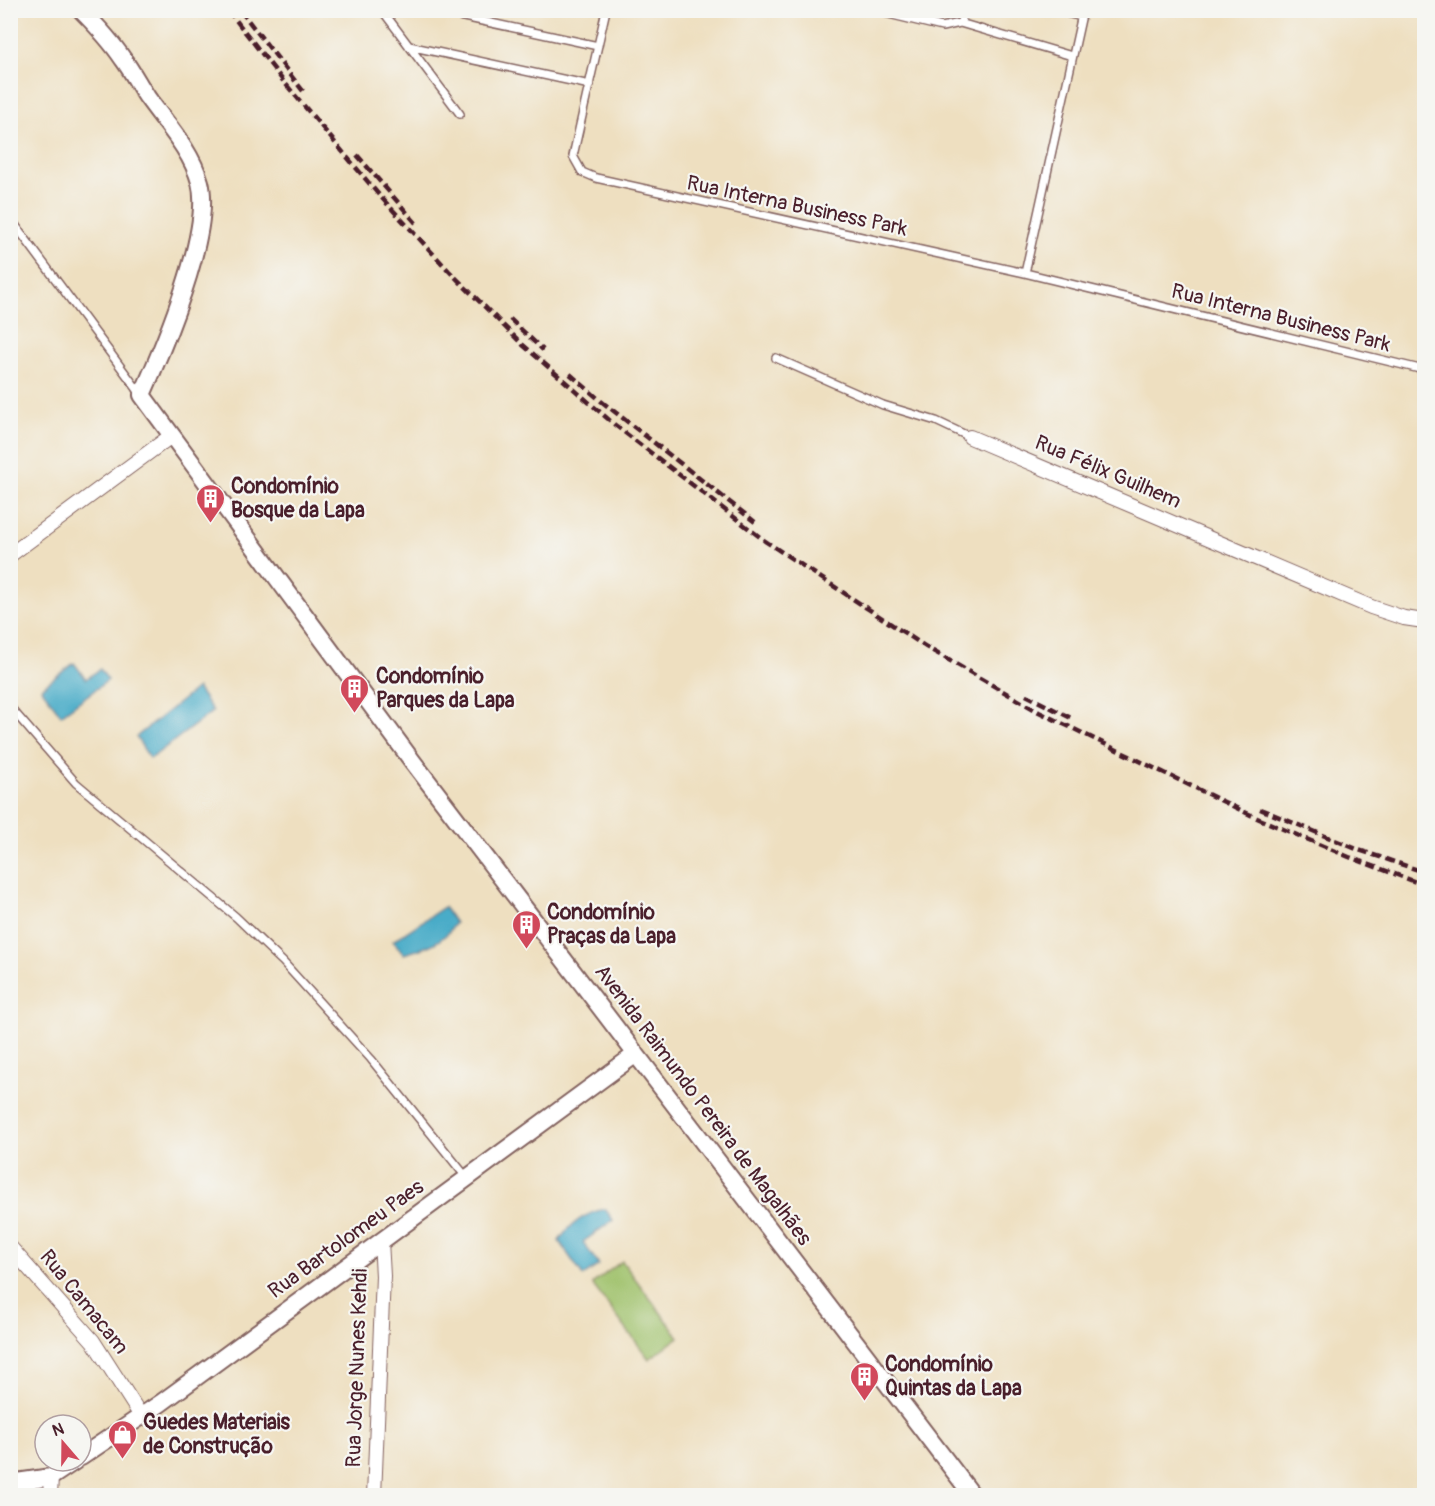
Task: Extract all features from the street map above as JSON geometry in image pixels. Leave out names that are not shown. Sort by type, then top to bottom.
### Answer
[{"type":"street","points":[[81,10],[124,59],[189,157],[200,182],[203,210],[200,231],[165,343],[142,395]]},
{"type":"street","name":"Avenida Raimundo Pereira de Magalhães","points":[[142,395],[413,762],[974,1496]]},
{"type":"street","points":[[10,555],[171,436]]},
{"type":"street","name":"Rua Félix Guilhem","points":[[970,437],[1371,607],[1404,618],[1425,621]]},
{"type":"street","name":"Rua Bartolomeu Paes","points":[[93,1449],[636,1054]]},
{"type":"street","name":"Rua Jorge Nunes Kehdi","points":[[374,1496],[383,1276],[381,1241]]},
{"type":"street","name":"Rua Camacam","points":[[10,1247],[93,1341],[141,1416]]},
{"type":"street","points":[[10,1483],[51,1477],[57,1473]]},
{"type":"street","points":[[50,1496],[51,1477]]},
{"type":"lane","points":[[382,10],[460,114]]},
{"type":"lane","points":[[431,10],[598,46]]},
{"type":"lane","points":[[409,46],[590,84],[606,10]]},
{"type":"lane","points":[[872,10],[942,27],[960,22],[966,10]]},
{"type":"lane","points":[[1024,273],[1083,14],[1054,10]]},
{"type":"lane","points":[[960,22],[1072,56]]},
{"type":"lane","name":"Rua Interna Business Park","points":[[590,84],[573,156],[582,172],[596,178],[1024,273],[1425,370]]},
{"type":"lane","points":[[10,218],[142,395]]},
{"type":"lane","name":"Rua Félix Guilhem","points":[[776,358],[883,405],[936,421],[970,437]]},
{"type":"lane","points":[[10,707],[75,783],[236,917],[283,962],[371,1059],[467,1178]]},
{"type":"green space","points":[[622,1261],[679,1337],[649,1359],[592,1284]]},
{"type":"water","points":[[74,663],[86,679],[100,669],[108,680],[61,715],[41,688]]},
{"type":"water","points":[[197,688],[213,711],[150,759],[136,737]]},
{"type":"water","points":[[444,907],[455,923],[451,930],[433,944],[404,954],[393,941]]},
{"type":"water","points":[[605,1209],[613,1220],[583,1242],[599,1265],[583,1276],[559,1241],[579,1220]]},
{"type":"railway","points":[[228,10],[284,82],[379,195],[449,271],[523,345],[615,425],[765,541],[926,647],[1039,712],[1257,818],[1349,857],[1424,885]]},
{"type":"railway","points":[[240,10],[303,91]]},
{"type":"railway","points":[[357,155],[416,223]]},
{"type":"railway","points":[[510,319],[543,350]]},
{"type":"railway","points":[[570,374],[755,522]]},
{"type":"railway","points":[[1026,695],[1071,718]]},
{"type":"railway","points":[[1260,809],[1359,850],[1424,872]]},
{"type":"place","name":"Condomínio Bosque da Lapa","points":[[210,524]]},
{"type":"place","name":"Condomínio Parques da Lapa","points":[[355,714]]},
{"type":"place","name":"Condomínio Praças da Lapa","points":[[526,950]]},
{"type":"place","name":"Condomínio Quintas da Lapa","points":[[864,1402]]},
{"type":"place","name":"Guedes Materiais de Construção","points":[[122,1460]]}]
